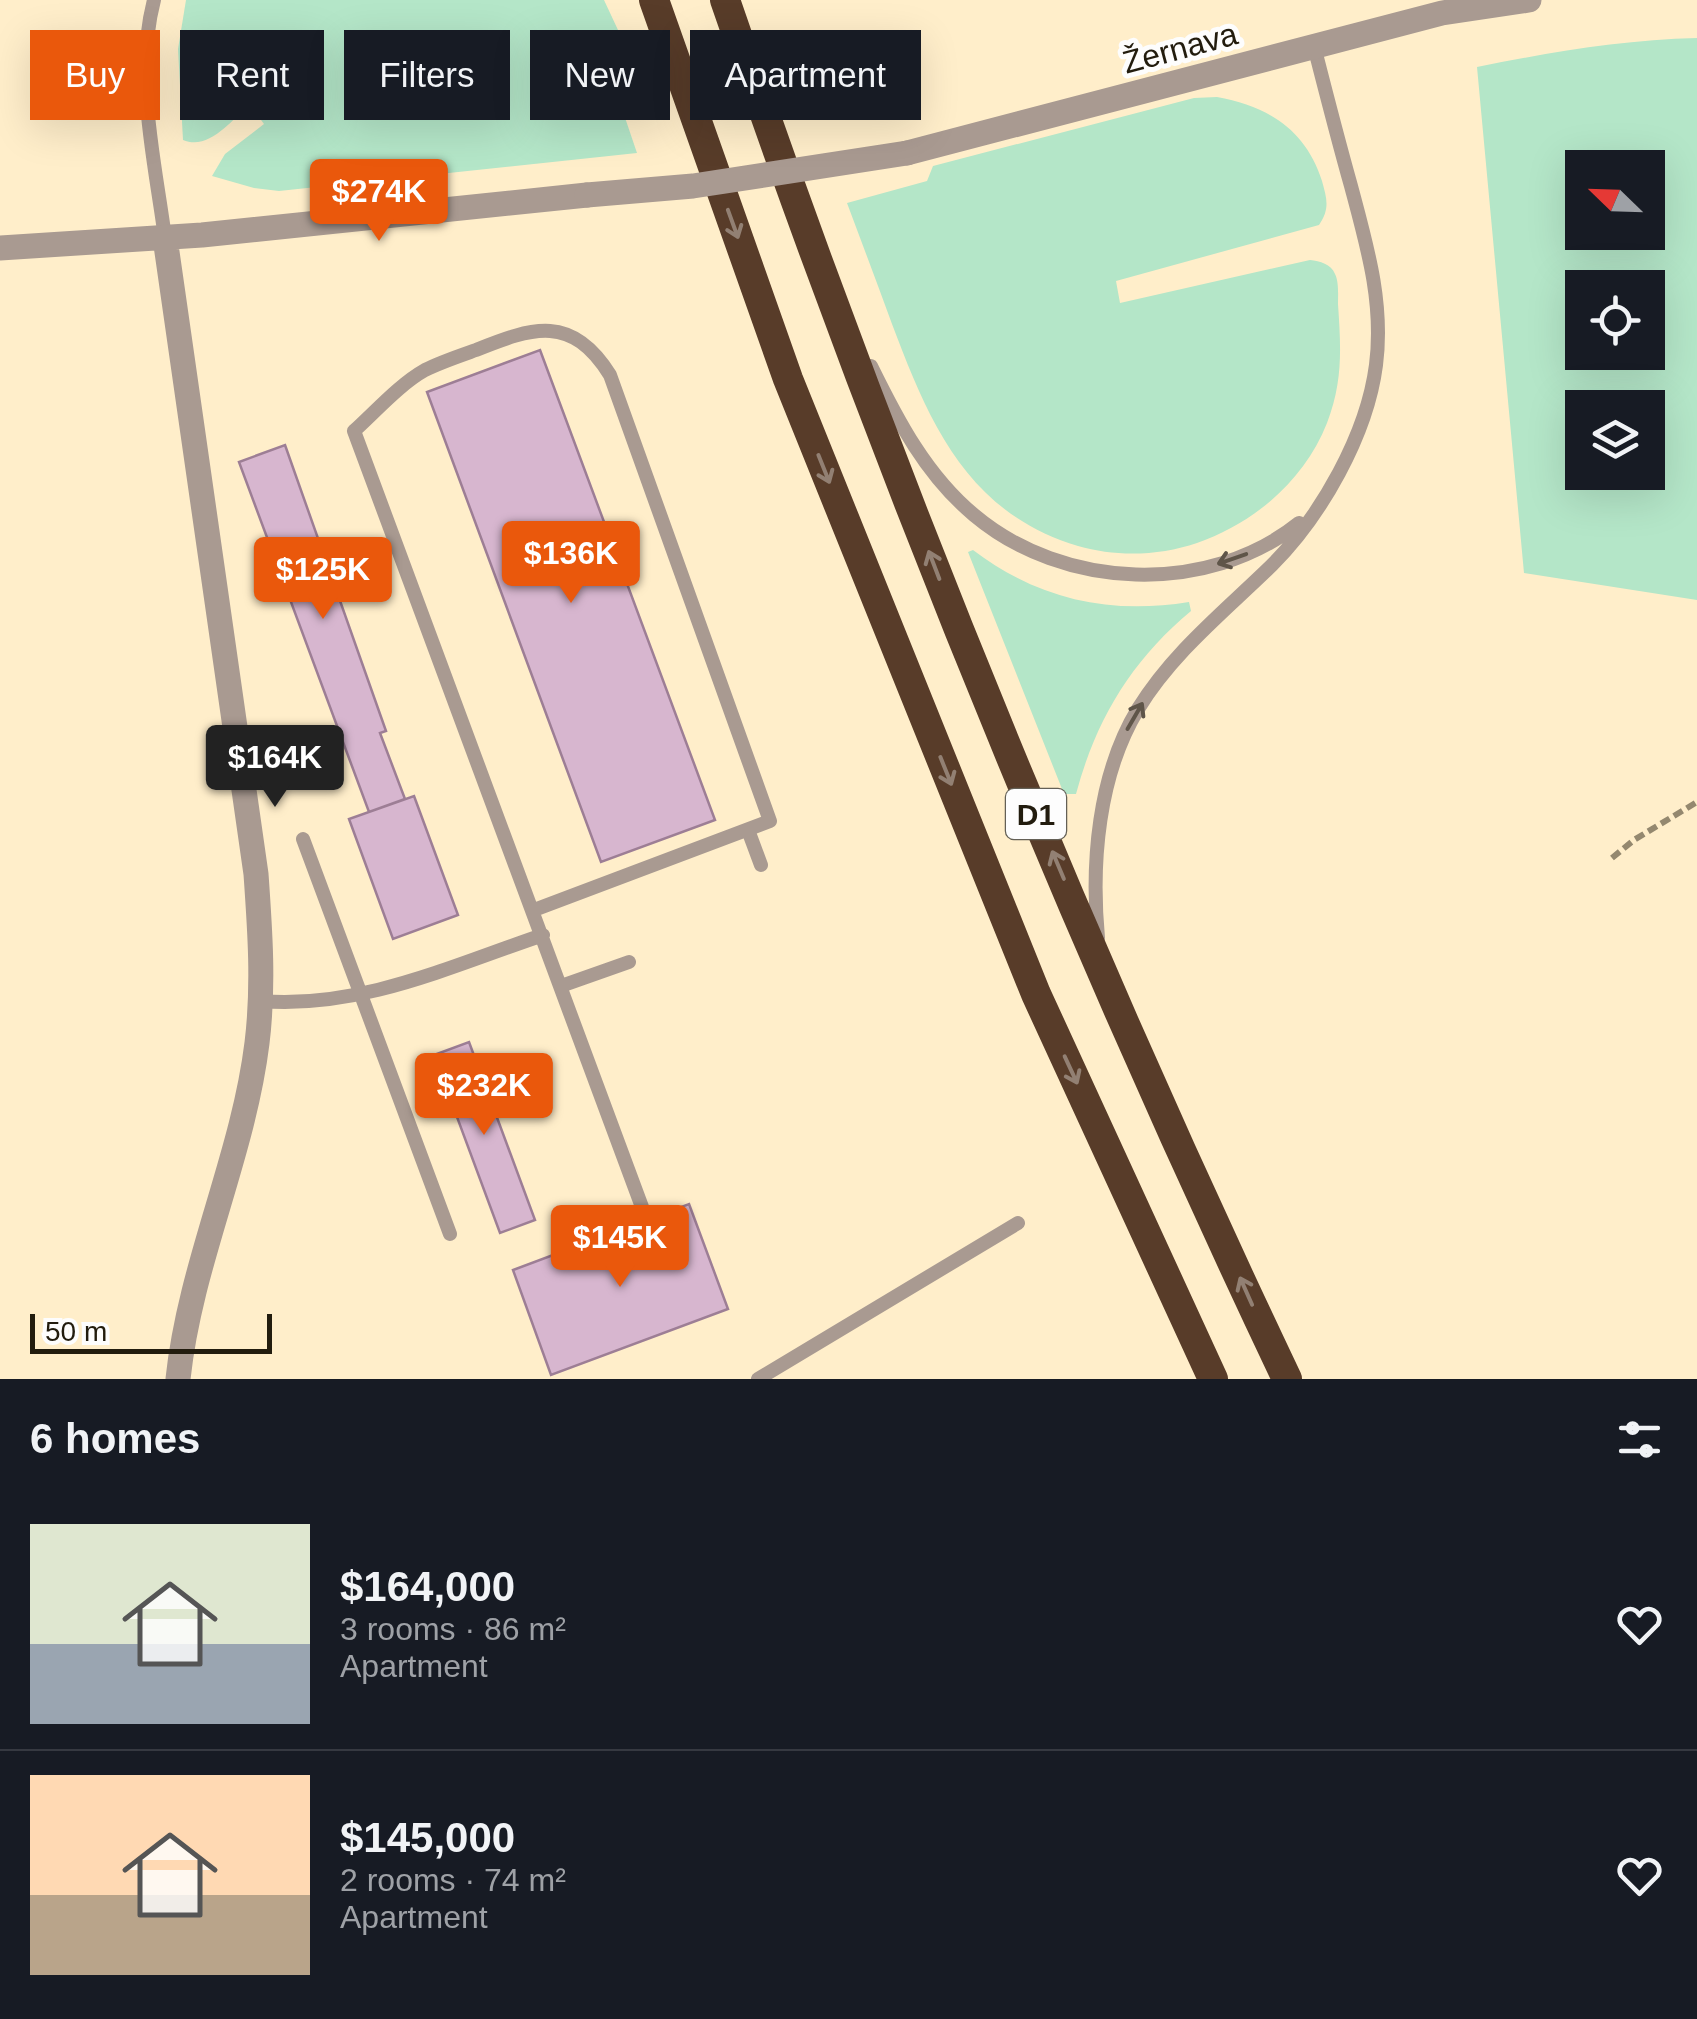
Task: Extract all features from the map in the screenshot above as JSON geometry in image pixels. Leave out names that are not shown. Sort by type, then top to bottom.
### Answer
[{"type":"highway","name":"D1","points":[[725,0],[808,239],[976,676],[1100,964],[1288,1379]]},
{"type":"highway","name":"D1","points":[[658,14],[788,379],[1036,994],[1214,1379]]},
{"type":"street","name":"Žernava","points":[[0,248],[165,238],[693,186],[906,153],[1442,13],[1530,0]]},
{"type":"street","points":[[165,238],[256,874],[260,1001],[251,1077],[192,1296],[178,1379]]},
{"type":"lane","points":[[154,0],[146,54],[146,92],[165,238]]},
{"type":"lane","points":[[644,0],[658,14]]},
{"type":"lane","points":[[1100,964],[1095,908],[1098,846],[1102,807],[1120,743],[1136,711],[1174,660],[1276,561],[1315,509],[1341,470],[1361,428],[1373,382],[1379,336],[1374,273],[1314,46]]},
{"type":"lane","points":[[808,239],[907,438],[974,516],[1032,551],[1077,566],[1119,574],[1202,568],[1229,562],[1264,546],[1315,509]]},
{"type":"lane","points":[[534,910],[770,821],[610,375],[592,350],[570,335],[547,329],[522,331],[424,371],[354,430],[642,1208]]},
{"type":"lane","points":[[748,830],[761,865]]},
{"type":"lane","points":[[303,839],[450,1234]]},
{"type":"lane","points":[[260,1001],[314,1003],[381,991],[543,934]]},
{"type":"lane","points":[[562,986],[630,962]]},
{"type":"lane","points":[[758,1379],[1018,1223]]},
{"type":"path","points":[[1612,858],[1697,802]]},
{"type":"green space","points":[[186,0],[604,0],[618,30],[530,30],[530,120],[626,120],[637,153],[279,191],[254,188],[212,176],[225,154],[264,124],[261,120],[324,120],[324,30],[181,30]]},
{"type":"green space","points":[[1697,38],[1697,600],[1524,573],[1477,67],[1641,41]]},
{"type":"green space","points":[[1217,97],[1268,114],[1295,134],[1322,181],[1325,214],[1319,225],[1116,281],[1120,303],[1310,260],[1325,264],[1333,271],[1338,289],[1340,365],[1332,408],[1317,444],[1291,481],[1238,524],[1197,543],[1153,553],[1078,546],[1040,531],[1007,511],[957,459],[921,395],[847,203],[927,181],[933,166],[1194,98]]},
{"type":"green space","points":[[182,120],[234,120],[211,138],[183,140]]},
{"type":"green space","points":[[973,550],[1023,581],[1075,599],[1130,606],[1189,602],[1191,611],[1151,650],[1119,693],[1094,741],[1076,794],[1064,794],[968,552]]},
{"type":"building","points":[[540,350],[715,820],[601,862],[427,392]]},
{"type":"building","points":[[285,445],[386,731],[380,733],[405,799],[369,812],[239,462]]},
{"type":"building","points":[[414,796],[458,915],[393,939],[349,819]]},
{"type":"building","points":[[469,1042],[535,1220],[500,1233],[434,1055]]},
{"type":"building","points":[[689,1204],[728,1309],[551,1375],[513,1270]]}]
